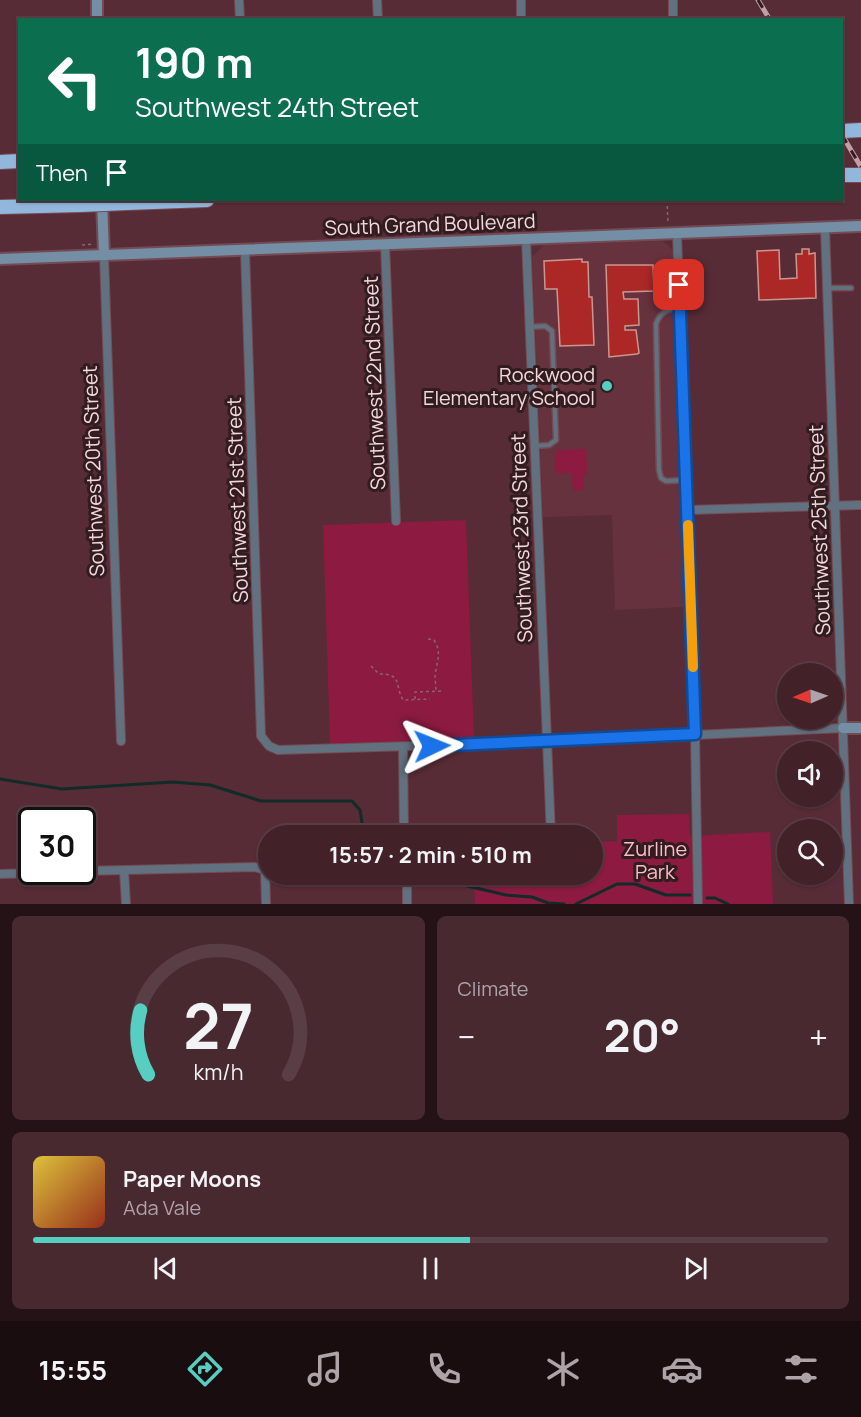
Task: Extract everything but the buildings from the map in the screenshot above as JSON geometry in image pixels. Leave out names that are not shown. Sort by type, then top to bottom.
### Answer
[{"type":"highway","points":[[843,131],[861,130]]},
{"type":"highway","points":[[0,162],[18,161]]},
{"type":"highway","points":[[843,175],[861,175]]},
{"type":"highway","points":[[0,207],[167,201]]},
{"type":"street","points":[[97,0],[98,18]]},
{"type":"street","points":[[239,0],[240,18]]},
{"type":"street","points":[[377,0],[378,18]]},
{"type":"street","points":[[521,0],[521,18]]},
{"type":"street","points":[[673,0],[674,18]]},
{"type":"street","name":"Southwest 20th Street","points":[[102,201],[121,741]]},
{"type":"street","name":"South Grand Boulevard","points":[[0,259],[861,226]]},
{"type":"street","name":"Southwest 25th Street","points":[[825,228],[841,663]]},
{"type":"street","points":[[677,234],[688,510],[698,904]]},
{"type":"street","name":"Southwest 23rd Street","points":[[526,238],[550,825]]},
{"type":"street","name":"Southwest 22nd Street","points":[[385,244],[396,521]]},
{"type":"street","name":"Southwest 21st Street","points":[[245,250],[261,736],[269,746],[278,750],[403,747]]},
{"type":"street","points":[[688,510],[861,505]]},
{"type":"street","points":[[843,728],[861,728]]},
{"type":"street","name":"Southwest 25th Street","points":[[843,728],[849,904]]},
{"type":"street","points":[[404,825],[403,747],[818,729]]},
{"type":"street","points":[[96,871],[245,866],[265,870],[266,904]]},
{"type":"street","points":[[124,870],[126,904]]},
{"type":"street","points":[[0,874],[18,874]]},
{"type":"street","points":[[407,885],[407,904]]},
{"type":"lane","points":[[827,288],[851,288]]},
{"type":"lane","points":[[680,306],[664,312],[658,317],[656,324],[659,470],[661,478],[666,481],[687,480]]},
{"type":"lane","points":[[530,327],[545,326],[552,331],[556,423],[556,440],[549,445],[534,446]]},
{"type":"path","points":[[667,201],[668,224]]},
{"type":"path","points":[[428,639],[434,640],[439,650],[435,672],[436,691]]},
{"type":"path","points":[[371,666],[379,674],[392,675],[395,678],[403,700],[430,699]]},
{"type":"path","points":[[415,700],[415,692],[444,691]]},
{"type":"shaded area","name":"Rockwood Elementary School","points":[[662,241],[673,251],[684,607],[615,610],[612,515],[543,517],[532,257],[544,245]]},
{"type":"green space","points":[[586,449],[587,474],[583,475],[584,490],[573,491],[572,473],[555,473],[555,450]]},
{"type":"green space","points":[[466,520],[474,739],[330,744],[323,525]]},
{"type":"green space","name":"Zurline Park","points":[[689,814],[690,836],[770,832],[773,904],[475,904],[474,885],[603,885],[603,842],[617,841],[617,815]]},
{"type":"waterway","points":[[0,779],[62,789],[173,782],[210,785],[261,801],[352,801],[360,810],[362,825]]},
{"type":"waterway","points":[[576,904],[617,884],[635,884],[666,895],[690,895]]},
{"type":"waterway","points":[[463,885],[506,895],[532,897],[548,903],[564,904]]},
{"type":"waterway","points":[[707,898],[715,898],[728,904]]},
{"type":"railway","points":[[758,0],[769,18]]},
{"type":"railway","points":[[843,137],[861,167]]},
{"type":"slow traffic","points":[[688,525],[693,667]]},
{"type":"place","name":"Rockwood Elementary School","points":[[607,386]]},
{"type":"route","points":[[432,746],[695,734],[679,285]]}]
